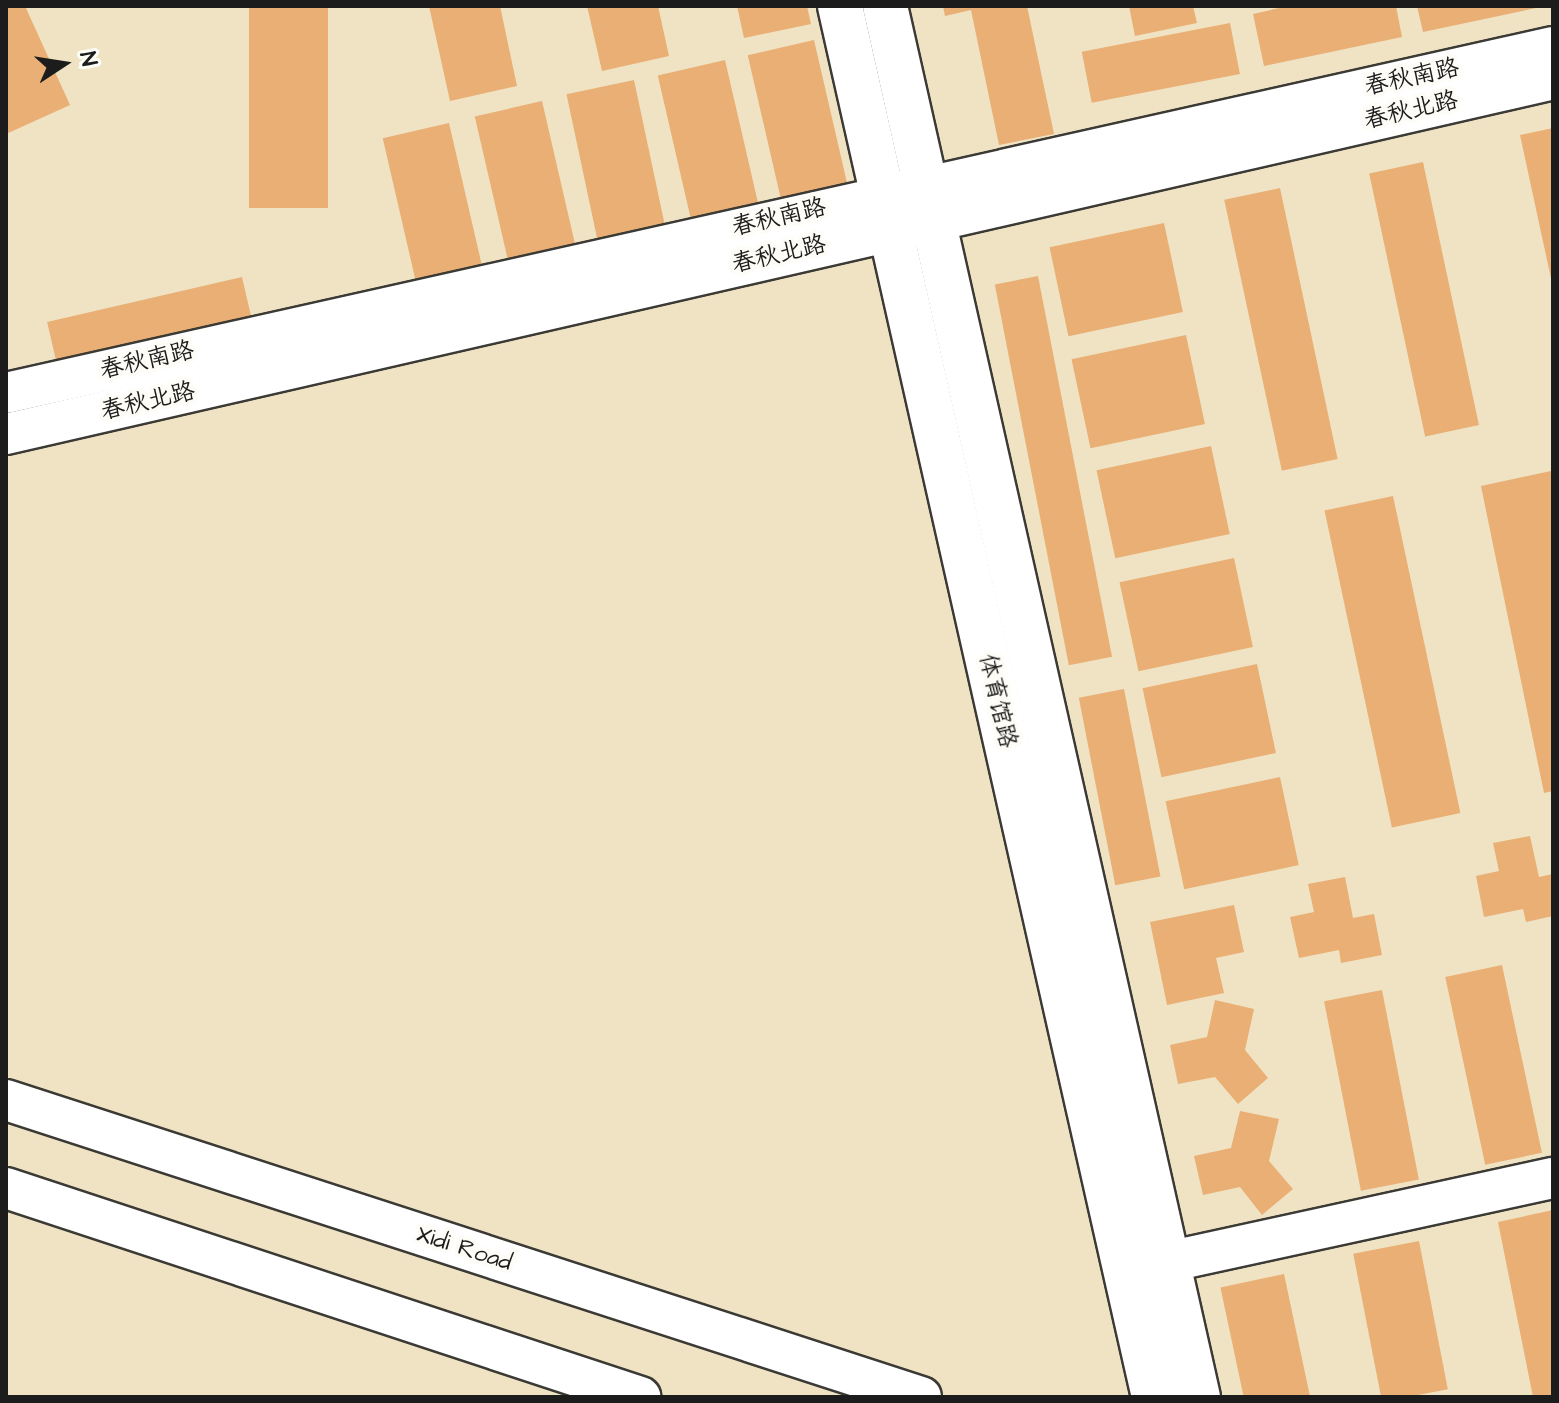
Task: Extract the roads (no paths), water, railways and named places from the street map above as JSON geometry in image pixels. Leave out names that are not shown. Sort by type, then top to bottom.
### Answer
[{"type":"main road","name":"体育馆路","points":[[840,6],[1154,1397]]},
{"type":"main road","name":"体育馆路","points":[[885,6],[1198,1397]]},
{"type":"street","name":"春秋南路","points":[[6,393],[886,212],[1553,47]]},
{"type":"street","name":"春秋北路","points":[[929,202],[1553,79]]},
{"type":"street","name":"春秋北路","points":[[6,434],[886,212]]},
{"type":"street","name":"Xidi Road","points":[[6,1100],[921,1397]]},
{"type":"street","points":[[1167,1262],[1553,1178]]},
{"type":"street","points":[[6,1188],[640,1397]]}]
